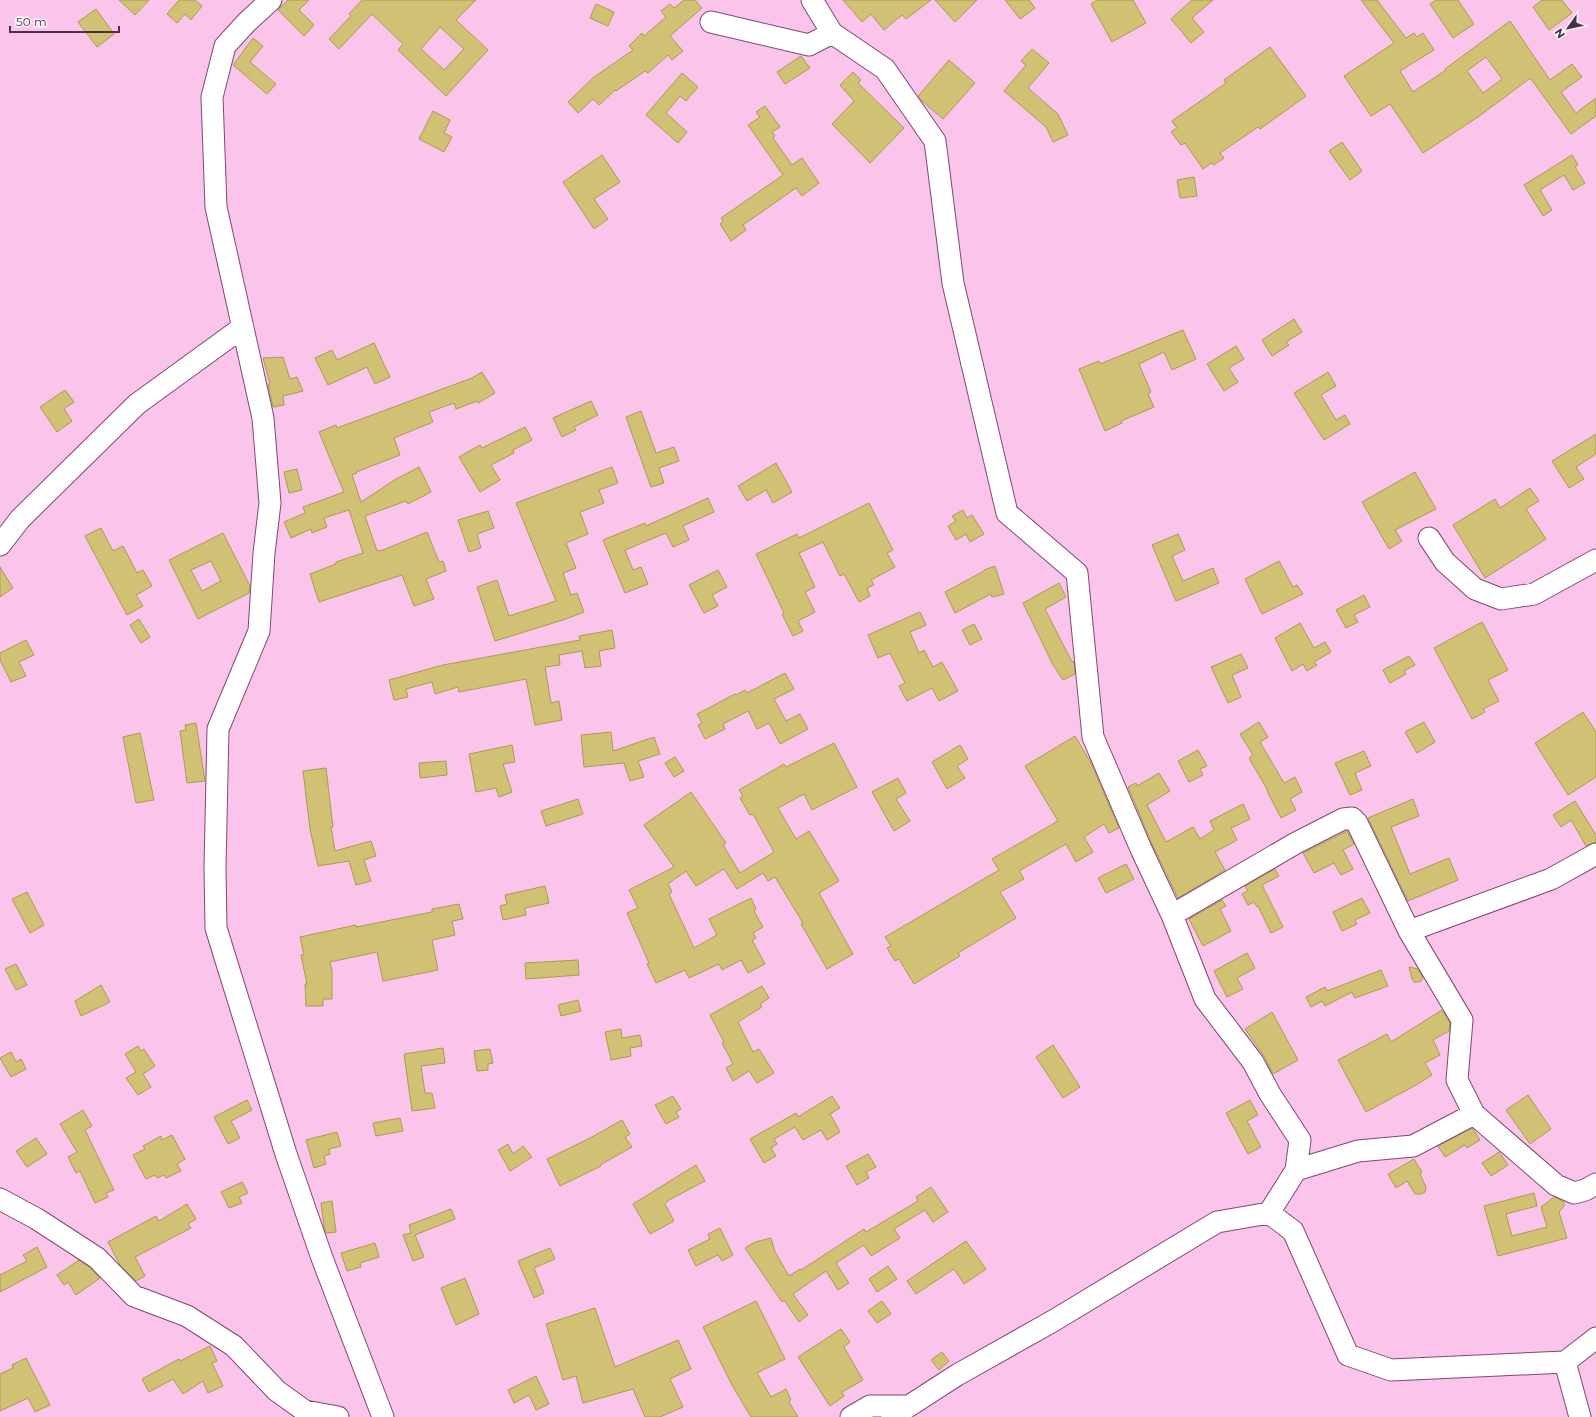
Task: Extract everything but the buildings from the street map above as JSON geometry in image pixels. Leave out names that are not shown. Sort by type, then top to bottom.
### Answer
[{"type":"street","points":[[271,0],[247,22],[225,46],[212,97],[216,207],[263,418],[270,503],[264,553],[259,631],[218,729],[215,868],[216,928],[286,1154],[325,1265],[383,1417]]},
{"type":"street","points":[[812,0],[832,33],[885,69],[935,141],[953,283],[1007,513],[1077,573],[1093,737],[1141,849],[1172,915],[1205,999],[1253,1062],[1270,1094],[1300,1140],[1296,1170],[1269,1213]]},
{"type":"street","points":[[711,22],[809,45],[832,33]]},
{"type":"street","points":[[0,545],[20,519],[137,404],[243,328]]},
{"type":"street","points":[[1428,538],[1446,562],[1475,589],[1500,599],[1534,594],[1596,560]]},
{"type":"street","points":[[1172,915],[1296,843],[1343,819],[1352,818],[1357,823],[1409,931],[1462,1020],[1457,1080],[1474,1114],[1556,1185],[1574,1193],[1585,1190],[1596,1184]]},
{"type":"street","points":[[1409,931],[1551,879],[1596,854]]},
{"type":"street","points":[[1296,1170],[1358,1151],[1413,1146],[1474,1114]]},
{"type":"street","points":[[0,1199],[37,1219],[97,1258],[134,1296],[187,1316],[234,1346],[277,1391],[305,1411],[338,1417]]},
{"type":"street","points":[[892,1417],[909,1408],[957,1375],[1053,1321],[1216,1222],[1269,1213],[1293,1231],[1348,1355],[1391,1370],[1565,1362],[1596,1338]]},
{"type":"street","points":[[1565,1362],[1580,1417]]},
{"type":"street","points":[[851,1417],[870,1406],[909,1408]]}]
